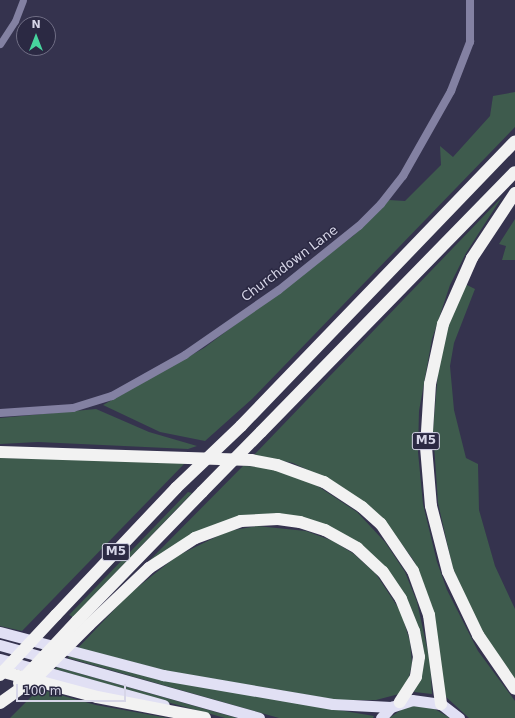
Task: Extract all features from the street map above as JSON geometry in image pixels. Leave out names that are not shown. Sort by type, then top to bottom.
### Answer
[{"type":"highway","name":"M5","points":[[0,675],[176,488],[241,426],[515,141]]},
{"type":"highway","name":"M5","points":[[0,703],[202,492],[515,172]]},
{"type":"highway","name":"M5","points":[[515,193],[472,258],[446,318],[430,384],[426,447],[433,514],[448,572],[474,628],[515,689]]},
{"type":"highway","points":[[0,452],[251,460],[277,464],[324,482],[357,503],[381,524],[413,571],[429,616],[440,704]]},
{"type":"highway","name":"M5","points":[[0,703],[38,676],[149,568],[195,538],[241,521],[272,519],[300,522],[325,530],[358,548],[383,572],[401,599],[411,620],[419,657],[416,677],[395,704]]},
{"type":"highway","points":[[0,632],[178,678],[333,704],[395,704],[422,700],[440,704],[459,718]]},
{"type":"highway","points":[[0,645],[259,718]]},
{"type":"highway","name":"M5","points":[[0,671],[16,657]]},
{"type":"highway","points":[[0,659],[209,718]]},
{"type":"highway","name":"M5","points":[[0,671],[97,697],[205,718]]},
{"type":"highway","points":[[380,718],[395,704]]},
{"type":"street","points":[[0,44],[15,21],[23,0]]},
{"type":"street","name":"Churchdown Lane","points":[[0,413],[73,408],[112,396],[185,355],[279,290],[359,226],[381,204],[403,176],[451,92],[470,42],[470,0]]},
{"type":"green space","points":[[515,92],[515,127],[252,399],[205,441],[160,432],[103,405],[204,348],[353,236],[389,200],[405,201],[441,165],[440,146],[453,157],[490,116],[493,96]]},
{"type":"green space","points":[[502,197],[466,253],[450,285],[432,339],[419,411],[418,452],[423,504],[437,562],[447,590],[478,651],[515,701],[515,718],[469,718],[445,696],[423,584],[414,561],[398,539],[339,485],[293,463],[254,455]]},
{"type":"green space","points":[[515,219],[515,260],[502,260],[506,246],[499,244]]},
{"type":"green space","points":[[465,284],[475,289],[454,343],[450,366],[454,410],[466,458],[478,464],[479,510],[495,566],[515,609],[515,681],[483,635],[453,569],[438,503],[433,430],[439,361],[446,332]]},
{"type":"green space","points":[[96,409],[149,432],[197,446],[188,449],[38,442],[0,444],[0,418]]},
{"type":"green space","points":[[0,458],[185,463],[22,631],[0,626]]},
{"type":"green space","points":[[243,466],[265,467],[290,474],[316,485],[357,512],[385,542],[405,572],[417,602],[430,661],[432,694],[414,692],[419,678],[405,598],[341,534],[256,517],[151,563],[149,561]]},
{"type":"green space","points":[[188,492],[192,493],[73,617],[69,615]]},
{"type":"green space","points":[[257,526],[306,531],[333,541],[354,554],[376,574],[401,612],[410,642],[412,663],[409,677],[411,679],[399,694],[376,700],[337,700],[167,671],[78,648],[129,594],[177,556],[228,531]]},
{"type":"green space","points":[[69,656],[161,680],[374,716],[373,718],[279,718],[68,658]]},
{"type":"green space","points":[[57,667],[237,718],[225,718],[156,699],[55,669]]},
{"type":"green space","points":[[39,689],[96,705],[168,718],[10,718]]},
{"type":"green space","points":[[414,706],[433,708],[450,718],[389,718],[404,708]]}]
